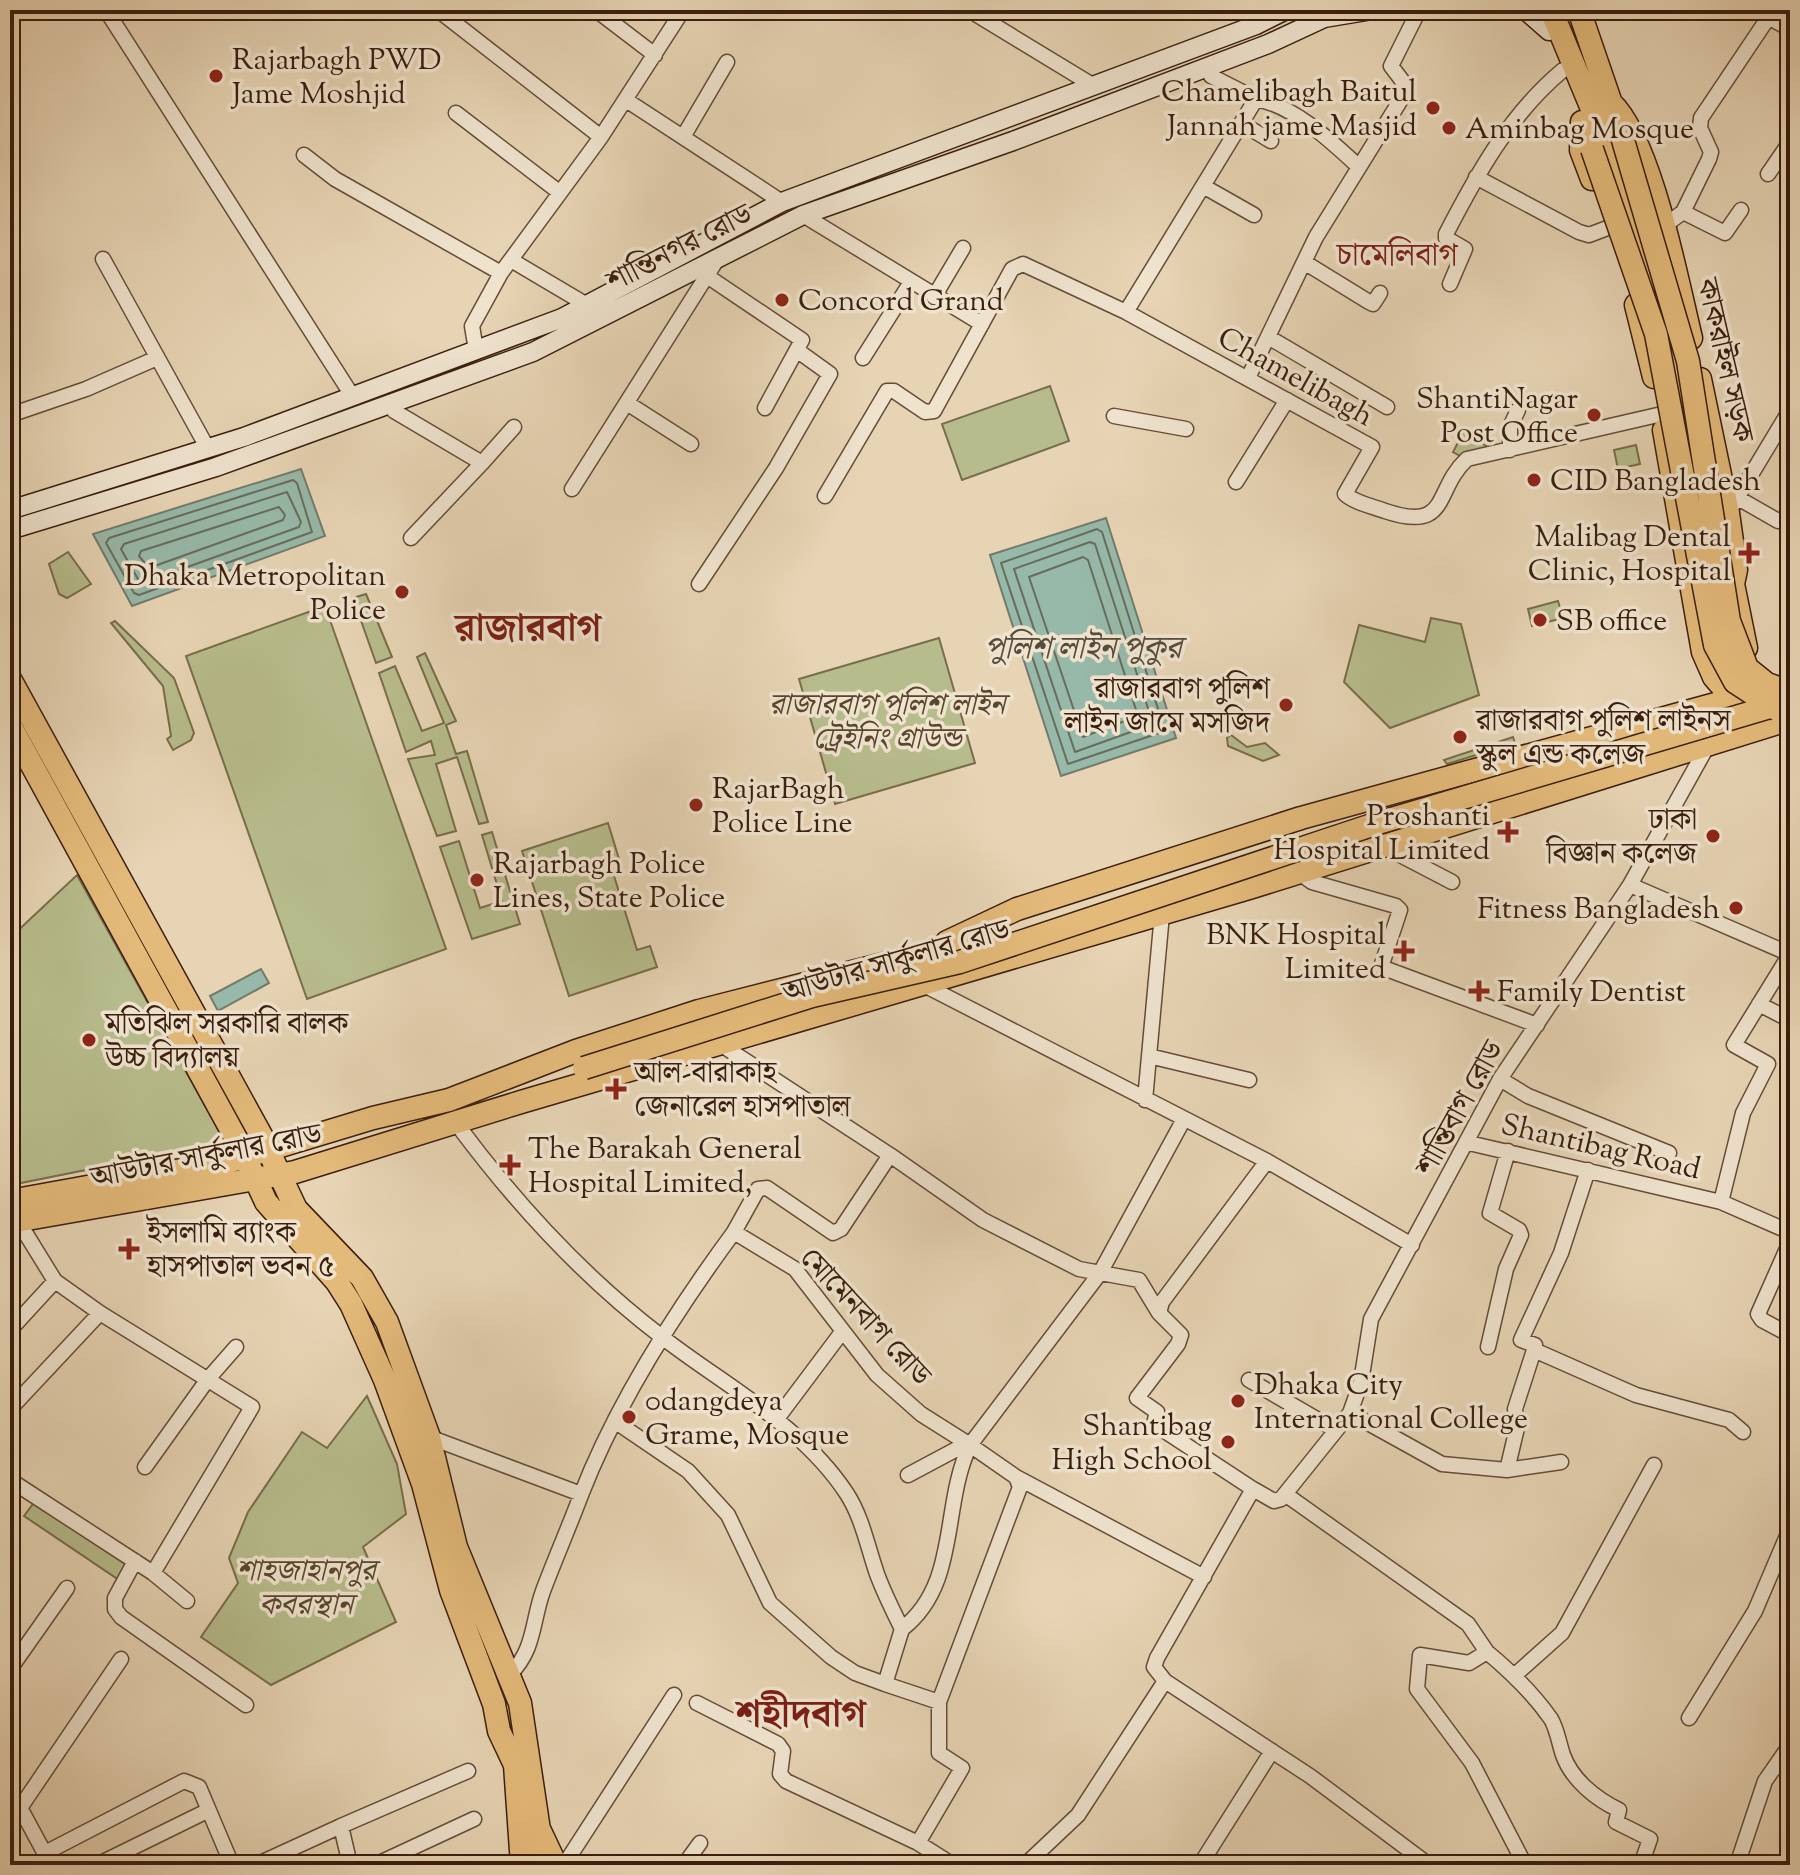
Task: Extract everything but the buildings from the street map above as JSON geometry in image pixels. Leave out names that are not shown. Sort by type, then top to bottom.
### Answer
[{"type":"main road","name":"শান্তিনগর রোড","points":[[330,416],[353,397],[587,305],[782,202],[1256,25],[1286,10]]},
{"type":"main road","name":"শান্তিনগর রোড","points":[[10,530],[330,416],[391,403],[567,338],[803,215],[1268,44],[1324,18],[1372,10]]},
{"type":"main road","points":[[1525,10],[1550,20]]},
{"type":"main road","points":[[1539,10],[1550,20],[1597,121],[1663,311],[1716,589],[1731,648],[1740,667],[1756,684],[1787,707]]},
{"type":"main road","name":"কাকরাইল সড়ক","points":[[1579,10],[1611,103],[1630,126],[1664,226],[1733,505],[1736,570],[1733,584],[1748,660],[1747,702],[1734,737]]},
{"type":"main road","points":[[1550,20],[1563,70],[1656,334],[1715,645],[1727,673],[1747,702]]},
{"type":"main road","points":[[1094,86],[1101,106]]},
{"type":"main road","points":[[1611,103],[1688,361],[1729,621],[1747,668],[1767,684],[1787,707]]},
{"type":"main road","points":[[1582,122],[1581,150],[1639,315],[1662,414],[1703,652],[1714,677],[1747,702]]},
{"type":"main road","name":"শান্তিনগর রোড","points":[[10,510],[212,458]]},
{"type":"main road","points":[[1736,570],[1742,580],[1757,659],[1770,674],[1790,682]]},
{"type":"main road","points":[[10,679],[268,1150],[296,1209],[374,1294],[429,1437],[456,1547],[520,1703],[528,1831],[522,1865]]},
{"type":"main road","name":"আউটার সার্কুলার রোড","points":[[13,1215],[245,1158],[373,1118],[449,1100],[576,1051],[699,1011],[924,952],[1017,909],[1301,818],[1747,702],[1790,682]]},
{"type":"main road","points":[[922,984],[924,952],[1090,907],[1372,812],[1747,702],[1787,707]]},
{"type":"main road","points":[[1308,869],[1355,845],[1787,707]]},
{"type":"main road","points":[[521,1102],[548,1082],[584,1068],[812,996],[960,962],[1378,823],[1787,707]]},
{"type":"main road","name":"আউটার সার্কুলার রোড","points":[[13,1215],[255,1182],[278,1176],[1162,914],[1734,737],[1787,707]]},
{"type":"main road","points":[[10,725],[245,1158],[255,1182],[278,1218],[337,1282],[374,1354],[423,1484],[451,1590],[494,1704],[499,1731],[515,1765],[528,1831],[557,1863]]},
{"type":"main road","points":[[510,1865],[528,1831]]},
{"type":"street","points":[[106,10],[353,397]]},
{"type":"street","points":[[438,10],[601,137]]},
{"type":"street","points":[[596,10],[655,55]]},
{"type":"street","points":[[476,350],[472,326],[501,273],[601,137],[683,10]]},
{"type":"street","points":[[969,10],[1094,86]]},
{"type":"street","points":[[1248,378],[1270,338],[1304,262],[1407,87],[1391,66],[1419,10]]},
{"type":"street","points":[[1755,10],[1790,29]]},
{"type":"street","points":[[1664,226],[1683,212],[1711,152],[1700,128],[1701,118],[1768,18]]},
{"type":"street","points":[[683,137],[727,62]]},
{"type":"street","points":[[1208,66],[1211,76],[1256,99],[1269,101],[1294,116],[1359,167]]},
{"type":"street","points":[[1450,284],[1465,249],[1446,238],[1446,234],[1476,177],[1501,137],[1545,85],[1563,70]]},
{"type":"street","points":[[1126,312],[1256,99]]},
{"type":"street","points":[[626,100],[782,202]]},
{"type":"street","points":[[456,113],[559,192]]},
{"type":"street","points":[[1241,123],[1271,141]]},
{"type":"street","points":[[1768,174],[1790,142]]},
{"type":"street","points":[[304,155],[335,179],[501,273]]},
{"type":"street","points":[[1476,177],[1579,232],[1589,235],[1610,227]]},
{"type":"street","points":[[1203,186],[1254,215]]},
{"type":"street","points":[[1683,212],[1725,233],[1741,210]]},
{"type":"street","points":[[803,215],[982,324]]},
{"type":"street","points":[[934,297],[963,248]]},
{"type":"street","points":[[572,489],[719,257]]},
{"type":"street","points":[[103,259],[212,458]]},
{"type":"street","points":[[511,260],[587,305]]},
{"type":"street","points":[[1304,262],[1373,304],[1380,293]]},
{"type":"street","name":"Chamelibagh","points":[[825,496],[882,396],[894,391],[930,414],[1012,269],[1023,264],[1126,312],[1372,447],[1345,494],[1403,516],[1425,516],[1436,509],[1465,460],[1662,414]]},
{"type":"street","points":[[707,276],[801,338],[798,351],[765,408]]},
{"type":"street","points":[[863,358],[911,282]]},
{"type":"street","points":[[1270,338],[1387,407]]},
{"type":"street","points":[[699,584],[776,468],[830,374],[798,351]]},
{"type":"street","points":[[10,415],[86,389],[157,358]]},
{"type":"street","points":[[1236,482],[1287,400]]},
{"type":"street","points":[[391,403],[394,411],[482,463]]},
{"type":"street","points":[[627,403],[691,444]]},
{"type":"street","points":[[1510,450],[1510,427],[1518,410]]},
{"type":"street","points":[[1778,521],[1733,505],[1789,415]]},
{"type":"street","points":[[1114,416],[1186,429]]},
{"type":"street","points":[[411,538],[514,427]]},
{"type":"street","name":"শান্তিবাগ রোড","points":[[1281,1498],[1350,1413],[1361,1382],[1371,1319],[1469,1143],[1500,1079],[1630,885],[1708,745],[1747,702]]},
{"type":"street","points":[[1383,846],[1452,882]]},
{"type":"street","points":[[1308,869],[1312,882],[1400,910],[1381,967],[1537,1025]]},
{"type":"street","points":[[1630,885],[1790,954],[1734,1045],[1767,1061],[1768,1068],[1743,1113],[1721,1202]]},
{"type":"street","points":[[1145,1100],[1162,914]]},
{"type":"street","points":[[922,984],[1267,1161],[1412,1245]]},
{"type":"street","points":[[1759,1004],[1790,1020]]},
{"type":"street","points":[[720,1044],[983,1220],[1079,1269],[1139,1280],[1148,1289],[1151,1303],[1181,1335],[1178,1344],[1137,1398],[1157,1412],[1154,1424],[1253,1489],[1281,1498],[1468,1624],[1487,1652],[1515,1675],[1553,1722],[1564,1759],[1589,1792],[1619,1810],[1616,1822],[1650,1839],[1641,1865]]},
{"type":"street","points":[[1149,1056],[1249,1080]]},
{"type":"street","points":[[1500,1079],[1528,1096],[1669,1153]]},
{"type":"street","points":[[885,1684],[902,1629],[928,1603],[949,1536],[958,1470],[969,1444],[1100,1273],[1184,1119]]},
{"type":"street","points":[[456,1123],[528,1215],[584,1271],[664,1339],[711,1369],[776,1420],[848,1495],[902,1629]]},
{"type":"street","name":"Shantibag Road","points":[[1469,1143],[1721,1202],[1790,1232]]},
{"type":"street","points":[[1488,1347],[1506,1269],[1521,1235],[1519,1230],[1494,1219],[1490,1213],[1508,1151]]},
{"type":"street","name":"মোমেনবাগ রোড","points":[[890,1155],[837,1232],[833,1233],[761,1187],[734,1232],[795,1269],[877,1375],[921,1414],[1016,1477],[1204,1577]]},
{"type":"street","points":[[1159,1313],[1162,1302],[1267,1161]]},
{"type":"street","points":[[1507,1470],[1517,1428],[1515,1409],[1535,1345],[1521,1340],[1561,1253],[1588,1170]]},
{"type":"street","points":[[13,1215],[55,1281],[100,1313],[252,1407],[153,1573]]},
{"type":"street","points":[[510,1674],[533,1640],[539,1603],[581,1494],[616,1422],[696,1283],[734,1232]]},
{"type":"street","points":[[1790,1242],[1758,1314],[1762,1320],[1790,1335]]},
{"type":"street","points":[[10,1330],[55,1281]]},
{"type":"street","points":[[10,1409],[100,1313]]},
{"type":"street","points":[[776,1420],[842,1332]]},
{"type":"street","points":[[145,1467],[208,1379],[236,1347]]},
{"type":"street","points":[[1534,1350],[1636,1395],[1729,1420],[1743,1432]]},
{"type":"street","points":[[1249,1380],[1334,1429]]},
{"type":"street","points":[[1350,1413],[1442,1464],[1507,1470],[1561,1462]]},
{"type":"street","points":[[616,1422],[688,1471],[728,1515],[770,1603],[831,1657],[855,1673],[939,1702]]},
{"type":"street","points":[[429,1437],[581,1494]]},
{"type":"street","points":[[908,1475],[969,1444]]},
{"type":"street","points":[[1515,1675],[1562,1633],[1654,1465]]},
{"type":"street","points":[[918,1843],[962,1768],[939,1753],[939,1702],[1020,1487],[1016,1477]]},
{"type":"street","points":[[10,1480],[153,1573],[187,1601]]},
{"type":"street","points":[[1253,1489],[1154,1667],[1165,1681],[1272,1751],[1402,1842],[1429,1865]]},
{"type":"street","points":[[1689,1718],[1755,1611],[1790,1529]]},
{"type":"street","points":[[135,1561],[115,1598],[115,1609],[121,1617],[246,1705]]},
{"type":"street","points":[[10,1669],[67,1588]]},
{"type":"street","points":[[1487,1652],[1469,1663],[1420,1655],[1417,1689],[1472,1763],[1525,1865]]},
{"type":"street","points":[[20,1808],[121,1659]]},
{"type":"street","points":[[1025,1865],[1078,1815],[1165,1681]]},
{"type":"street","points":[[557,1863],[674,1695]]},
{"type":"street","points":[[697,1703],[778,1744],[783,1751],[780,1774],[786,1781],[918,1843],[953,1865]]},
{"type":"street","points":[[1737,1865],[1765,1781],[1790,1745]]},
{"type":"street","points":[[1200,1865],[1272,1751]]},
{"type":"street","points":[[256,1865],[468,1771]]},
{"type":"street","points":[[10,1789],[48,1859],[184,1781],[199,1787],[232,1865]]},
{"type":"street","points":[[97,1865],[207,1811]]},
{"type":"street","points":[[375,1865],[474,1819]]},
{"type":"street","points":[[341,1826],[350,1865]]},
{"type":"street","points":[[684,1865],[700,1843]]},
{"type":"green space","points":[[1050,386],[1069,441],[962,480],[942,424]]},
{"type":"green space","points":[[1465,429],[1491,450],[1460,456],[1453,452]]},
{"type":"green space","points":[[1636,445],[1640,464],[1618,469],[1614,450]]},
{"type":"green space","points":[[68,552],[91,584],[67,598],[59,594],[49,564]]},
{"type":"green space","points":[[366,594],[392,657],[376,663],[353,598]]},
{"type":"green space","points":[[1558,601],[1563,618],[1532,626],[1528,609]]},
{"type":"green space","points":[[325,606],[446,949],[307,999],[186,656]]},
{"type":"green space","points":[[1431,618],[1461,624],[1479,695],[1390,728],[1344,682],[1359,625],[1425,642]]},
{"type":"green space","points":[[115,621],[174,678],[194,733],[191,740],[173,750],[167,739],[171,736],[163,686],[111,623]]},
{"type":"green space","name":"রাজারবাগ পুলিশ লাইন ট্রেইনিং গ্রাউন্ড","points":[[939,638],[975,763],[835,804],[799,679]]},
{"type":"green space","points":[[425,653],[456,721],[446,725],[456,754],[467,751],[488,822],[479,824],[457,757],[436,764],[456,831],[437,836],[408,759],[435,755],[431,741],[406,752],[379,673],[395,666],[422,731],[444,723],[417,657]]},
{"type":"green space","points":[[1231,735],[1247,747],[1265,743],[1279,755],[1263,761],[1228,746],[1227,738]]},
{"type":"green space","points":[[1513,737],[1515,743],[1447,764],[1444,760]]},
{"type":"green space","points":[[608,823],[619,859],[610,863],[637,950],[650,946],[657,967],[569,996],[522,851]]},
{"type":"green space","points":[[492,832],[520,924],[472,939],[440,847],[459,841],[480,908],[502,901],[482,835]]},
{"type":"green space","name":"মতিঝিল সরকারি বালক উচ্চ বিদ্যালয়","points":[[77,875],[225,1142],[16,1184],[10,1157],[10,938]]},
{"type":"green space","name":"শাহজাহানপুর কবরস্থান","points":[[367,1396],[397,1464],[406,1514],[363,1547],[396,1622],[271,1685],[201,1637],[238,1583],[229,1558],[248,1512],[302,1432],[327,1448]]},
{"type":"green space","points":[[36,1500],[128,1566],[119,1580],[24,1516]]},
{"type":"water","points":[[301,469],[325,536],[132,606],[93,534]]},
{"type":"water","name":"পুলিশ লাইন পুকুর","points":[[1106,518],[1176,738],[1061,776],[990,555]]},
{"type":"water","points":[[261,969],[269,983],[218,1011],[210,996]]},
{"type":"place","name":"Rajarbagh PWD Jame Moshjid","points":[[216,76]]},
{"type":"place","name":"Chamelibagh Baitul Jannah jame Masjid","points":[[1433,108]]},
{"type":"place","name":"Aminbag Mosque","points":[[1449,128]]},
{"type":"place","name":"Concord Grand","points":[[782,300]]},
{"type":"place","name":"ShantiNagar Post Office","points":[[1594,415]]},
{"type":"place","name":"CID Bangladesh","points":[[1534,480]]},
{"type":"place","name":"Malibag Dental Clinic, Hospital","points":[[1749,553]]},
{"type":"place","name":"Dhaka Metropolitan Police","points":[[402,592]]},
{"type":"place","name":"SB office","points":[[1540,620]]},
{"type":"place","name":"রাজারবাগ পুলিশ লাইন জামে মসজিদ","points":[[1286,705]]},
{"type":"place","name":"রাজারবাগ পুলিশ লাইনস স্কুল এন্ড কলেজ","points":[[1460,737]]},
{"type":"place","name":"RajarBagh Police Line","points":[[696,805]]},
{"type":"place","name":"Proshanti Hospital Limited","points":[[1508,832]]},
{"type":"place","name":"ঢাকা বিজ্ঞান কলেজ","points":[[1713,836]]},
{"type":"place","name":"Rajarbagh Police Lines, State Police","points":[[477,880]]},
{"type":"place","name":"Fitness Bangladesh","points":[[1736,908]]},
{"type":"place","name":"BNK Hospital Limited","points":[[1404,951]]},
{"type":"place","name":"Family Dentist","points":[[1479,991]]},
{"type":"place","name":"মতিঝিল সরকারি বালক উচ্চ বিদ্যালয়","points":[[89,1040]]},
{"type":"place","name":"আল-বারাকাহ জেনারেল হাসপাতাল","points":[[616,1089]]},
{"type":"place","name":"The Barakah General Hospital Limited,","points":[[510,1165]]},
{"type":"place","name":"ইসলামি ব্যাংক হাসপাতাল ভবন ৫","points":[[129,1249]]},
{"type":"place","name":"Dhaka City International College","points":[[1238,1401]]},
{"type":"place","name":"0dangdeya Grame, Mosque","points":[[629,1417]]},
{"type":"place","name":"Shantibag High School","points":[[1228,1442]]},
{"type":"district","name":"চামেলিবাগ","points":[[1397,254]]},
{"type":"district","name":"রাজারবাগ","points":[[528,627]]},
{"type":"district","name":"শহীদবাগ","points":[[801,1713]]}]
